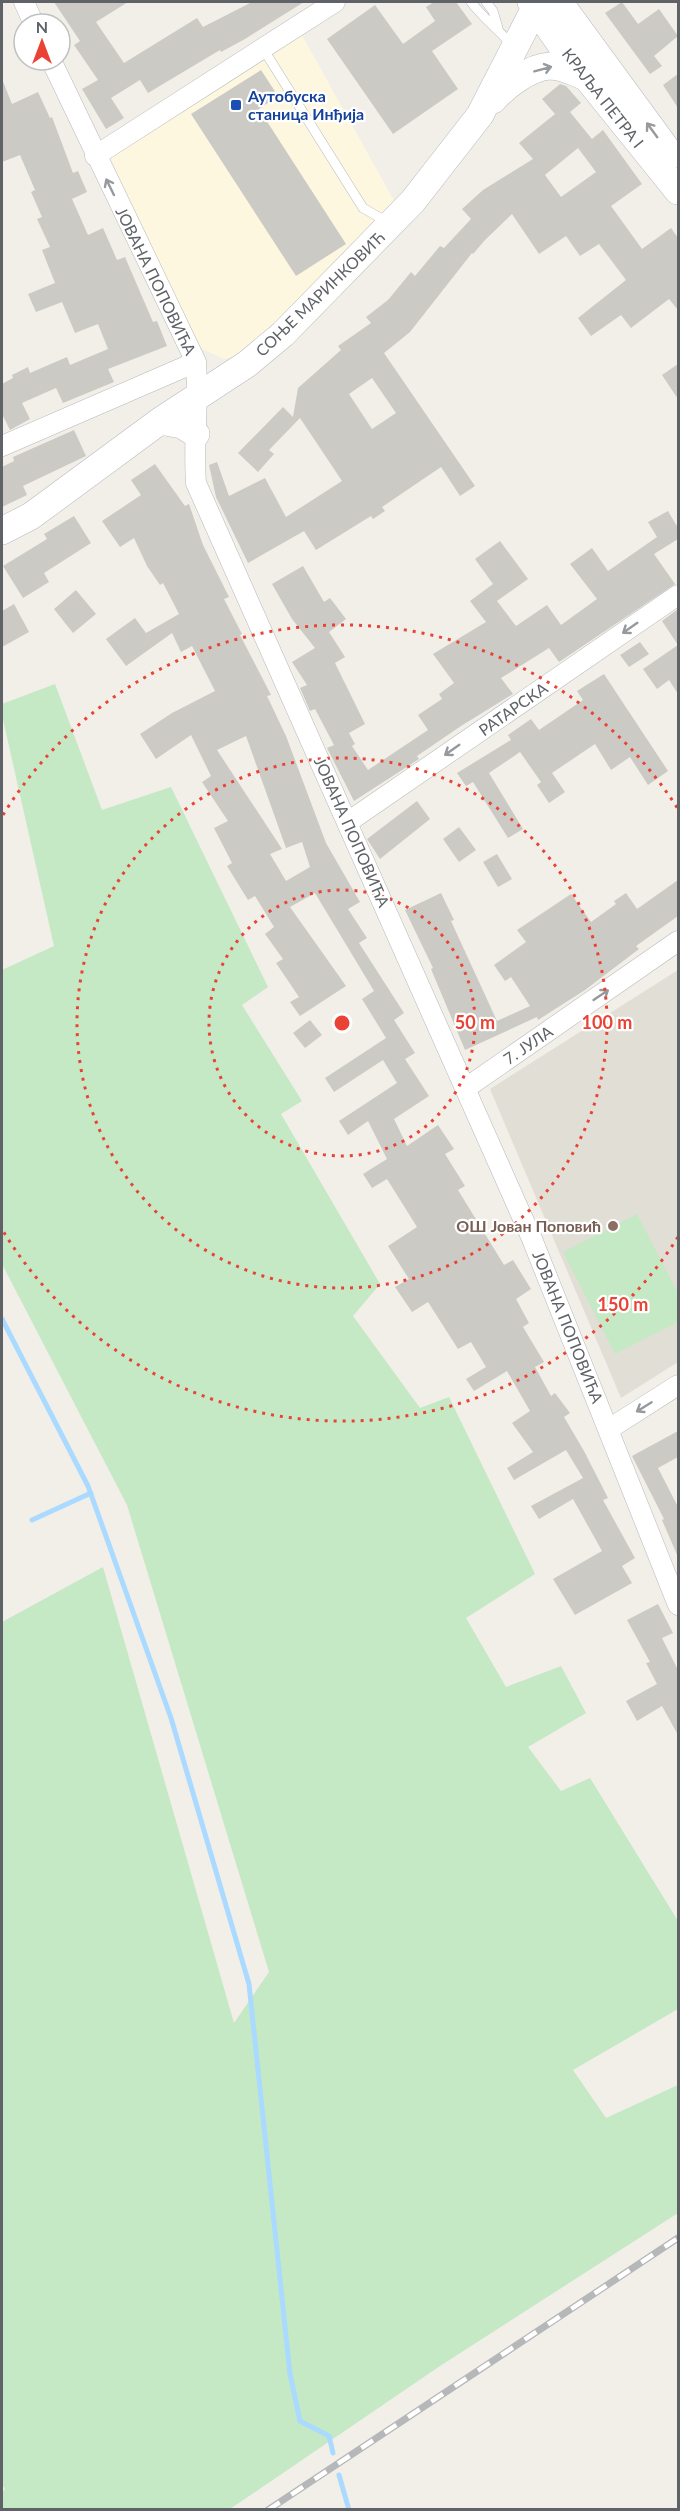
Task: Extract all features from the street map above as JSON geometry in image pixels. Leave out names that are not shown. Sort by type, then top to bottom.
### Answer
[{"type":"street","points":[[95,156],[335,2]]},
{"type":"street","name":"СОЊЕ МАРИНКОВИЋ","points":[[2,531],[31,516],[198,393],[247,364],[283,334],[391,225],[480,115],[506,38],[540,3]]},
{"type":"street","name":"КРАЉА ПЕТРА I","points":[[540,3],[586,77],[678,191]]},
{"type":"street","name":"КРАЉА ПЕТРА I","points":[[540,3],[678,166]]},
{"type":"street","points":[[480,115],[498,94],[521,77],[543,67],[563,68],[586,77]]},
{"type":"street","name":"ЈОВАНА ПОПОВИЋА","points":[[56,72],[196,362],[198,393],[194,458],[196,483],[532,1239],[678,1605]]},
{"type":"street","points":[[2,446],[196,362]]},
{"type":"street","points":[[160,421],[182,425],[196,434]]},
{"type":"street","name":"РАТАРСКА","points":[[348,822],[678,595]]},
{"type":"street","name":"7. ЈУЛА","points":[[466,1088],[678,941]]},
{"type":"street","points":[[609,1429],[678,1385]]},
{"type":"lane","points":[[471,2],[483,18],[506,38]]},
{"type":"lane","points":[[486,2],[506,38]]},
{"type":"lane","points":[[262,47],[363,208],[391,225]]},
{"type":"shaded area","points":[[299,30],[397,206],[246,354],[224,359],[200,348],[104,154]]},
{"type":"shaded area","name":"ОШ Јован Поповић","points":[[678,970],[678,1362],[621,1398],[490,1089]]},
{"type":"green space","points":[[55,684],[102,810],[171,787],[268,987],[242,1005],[302,1101],[281,1114],[380,1284],[353,1316],[420,1408],[449,1397],[535,1574],[466,1618],[506,1687],[561,1666],[586,1713],[528,1747],[561,1791],[590,1778],[678,1921],[678,2009],[573,2070],[606,2118],[678,2085],[678,2213],[440,2366],[230,2509],[2,2509],[2,2492],[5,2489],[2,2484],[2,1622],[103,1567],[234,2023],[269,1972],[127,1505],[2,1264],[2,970],[54,946],[2,715],[2,704]]},
{"type":"green space","points":[[637,1214],[678,1293],[678,1322],[615,1354],[563,1252]]},
{"type":"building","points":[[54,2],[128,2],[96,22],[124,63],[197,18],[203,27],[252,2],[304,2],[245,39],[221,52],[220,50],[148,93],[140,80],[111,98],[124,118],[106,129],[82,89],[98,80],[74,45],[80,41],[72,29],[72,12],[61,12]]},
{"type":"building","points":[[434,2],[456,2],[472,24],[432,51],[458,89],[393,134],[327,39],[375,5],[403,44],[435,21],[426,7]]},
{"type":"building","points":[[622,2],[638,24],[659,9],[678,36],[654,56],[662,66],[650,74],[605,13]]},
{"type":"building","points":[[261,70],[278,96],[259,109],[346,244],[296,276],[191,114]]},
{"type":"building","points":[[678,74],[678,108],[663,85]]},
{"type":"building","points":[[2,79],[12,104],[38,92],[50,118],[52,117],[73,173],[78,171],[87,192],[72,199],[88,235],[103,228],[117,260],[125,257],[153,322],[157,321],[167,346],[108,369],[114,382],[63,403],[56,388],[22,403],[30,419],[10,430],[2,414],[2,384],[13,378],[12,375],[28,367],[30,373],[67,357],[70,365],[108,349],[98,324],[75,333],[62,302],[36,312],[28,294],[55,283],[42,250],[50,247],[37,219],[42,217],[31,192],[35,190],[20,155],[2,162]]},
{"type":"building","points":[[560,84],[566,86],[581,103],[570,112],[592,139],[603,130],[642,184],[611,206],[642,249],[671,228],[678,238],[678,310],[669,299],[631,328],[621,315],[591,336],[578,318],[626,280],[599,244],[580,256],[566,236],[539,254],[512,214],[472,253],[410,332],[384,353],[475,486],[460,496],[441,467],[382,507],[385,511],[373,519],[371,516],[316,550],[304,531],[248,563],[216,497],[209,465],[217,462],[229,496],[265,478],[286,517],[342,481],[300,418],[269,450],[274,454],[258,472],[238,453],[283,407],[293,417],[298,388],[341,350],[338,346],[371,323],[366,317],[388,300],[411,272],[415,276],[440,246],[444,248],[471,219],[462,209],[483,190],[533,159],[519,143],[555,114],[542,99]],"holes":[[[578,148],[596,172],[561,197],[545,175]],[[372,378],[396,413],[372,429],[349,394]]]},
{"type":"building","points":[[678,364],[678,399],[662,375]]},
{"type":"building","points":[[74,430],[86,456],[23,486],[27,495],[2,507],[2,467],[14,461],[13,457]]},
{"type":"building","points":[[155,464],[185,506],[189,504],[203,545],[229,597],[224,599],[271,695],[267,696],[286,736],[326,843],[360,902],[348,909],[367,938],[359,943],[404,1013],[394,1020],[415,1053],[405,1059],[429,1096],[394,1119],[407,1146],[438,1125],[454,1149],[445,1154],[465,1186],[458,1190],[504,1265],[513,1260],[531,1289],[516,1299],[529,1323],[523,1327],[544,1362],[535,1367],[551,1396],[555,1393],[570,1413],[564,1417],[608,1498],[603,1500],[635,1558],[622,1566],[632,1583],[575,1615],[553,1579],[602,1551],[573,1499],[539,1519],[531,1506],[583,1478],[566,1450],[514,1480],[507,1468],[533,1452],[512,1423],[530,1411],[507,1371],[474,1391],[466,1379],[486,1367],[471,1342],[458,1349],[428,1302],[412,1312],[395,1287],[409,1279],[388,1246],[417,1227],[387,1179],[372,1188],[363,1174],[387,1159],[368,1121],[348,1135],[339,1121],[397,1083],[383,1060],[334,1092],[325,1078],[386,1038],[362,999],[374,991],[315,893],[290,907],[346,986],[300,1016],[290,1002],[299,997],[276,963],[283,959],[265,934],[274,927],[255,896],[248,900],[227,866],[232,863],[214,828],[228,821],[202,782],[211,776],[191,735],[156,759],[140,734],[172,713],[215,691],[192,646],[181,652],[172,633],[126,666],[106,639],[135,618],[146,633],[179,614],[163,583],[160,585],[147,566],[134,538],[120,547],[102,521],[141,495],[131,480]],"holes":[[[246,736],[286,848],[302,842],[310,867],[286,881],[270,854],[282,849],[217,750]]]},
{"type":"building","points":[[668,511],[678,528],[678,539],[654,554],[675,584],[559,662],[549,648],[501,678],[513,694],[461,726],[417,756],[419,759],[354,801],[327,748],[334,745],[315,709],[310,711],[300,688],[307,685],[292,662],[315,648],[292,619],[272,584],[303,566],[324,602],[330,598],[346,619],[329,632],[345,657],[335,663],[365,724],[349,733],[355,744],[352,746],[368,770],[428,730],[418,715],[442,699],[439,694],[454,683],[433,654],[486,622],[470,601],[493,584],[475,559],[500,541],[528,579],[497,601],[516,626],[547,605],[561,625],[597,599],[570,564],[592,548],[608,571],[657,537],[648,522]]},
{"type":"building","points":[[74,516],[91,543],[44,573],[49,582],[23,598],[3,566],[47,539],[44,534]]},
{"type":"building","points":[[76,590],[96,614],[73,633],[54,609]]},
{"type":"building","points":[[14,604],[29,632],[2,647],[2,611]]},
{"type":"building","points":[[678,609],[678,645],[662,621]]},
{"type":"building","points":[[640,642],[649,654],[629,667],[620,655]]},
{"type":"building","points":[[678,645],[678,694],[669,680],[657,689],[643,669]]},
{"type":"building","points":[[604,674],[668,771],[648,785],[630,757],[611,770],[595,744],[552,773],[565,792],[549,803],[537,785],[541,782],[520,752],[489,773],[523,829],[508,838],[473,782],[466,786],[457,773],[511,740],[508,735],[531,719],[539,730],[583,700],[577,691]]},
{"type":"building","points":[[417,801],[430,819],[380,859],[367,839]]},
{"type":"building","points":[[459,827],[476,850],[459,862],[443,839]]},
{"type":"building","points":[[497,854],[512,879],[498,887],[483,862]]},
{"type":"building","points":[[678,880],[678,916],[636,946],[639,949],[585,990],[538,1020],[537,1017],[465,1050],[431,969],[433,968],[405,910],[441,893],[454,920],[451,921],[497,1021],[530,1006],[511,977],[505,981],[494,965],[526,942],[517,930],[571,894],[591,922],[616,904],[614,901],[626,893],[637,909]]},
{"type":"building","points":[[310,1020],[322,1035],[305,1048],[293,1033]]},
{"type":"building","points":[[678,1431],[678,1457],[658,1468],[678,1507],[678,1557],[662,1520],[664,1519],[632,1456]]},
{"type":"building","points":[[658,1604],[673,1633],[662,1638],[678,1670],[678,1735],[662,1706],[637,1721],[626,1701],[657,1684],[646,1663],[650,1662],[627,1620]]},
{"type":"waterway","points":[[2,1319],[88,1486],[171,1718],[249,1984],[290,2374],[300,2421],[329,2436],[333,2453]]},
{"type":"waterway","points":[[32,1520],[91,1493]]},
{"type":"waterway","points":[[339,2475],[349,2510]]},
{"type":"railway","points":[[268,2510],[678,2238]]},
{"type":"place","name":"Аутобуска станица Инђија","points":[[236,105]]},
{"type":"place","name":"ОШ Јован Поповић","points":[[613,1226]]}]
